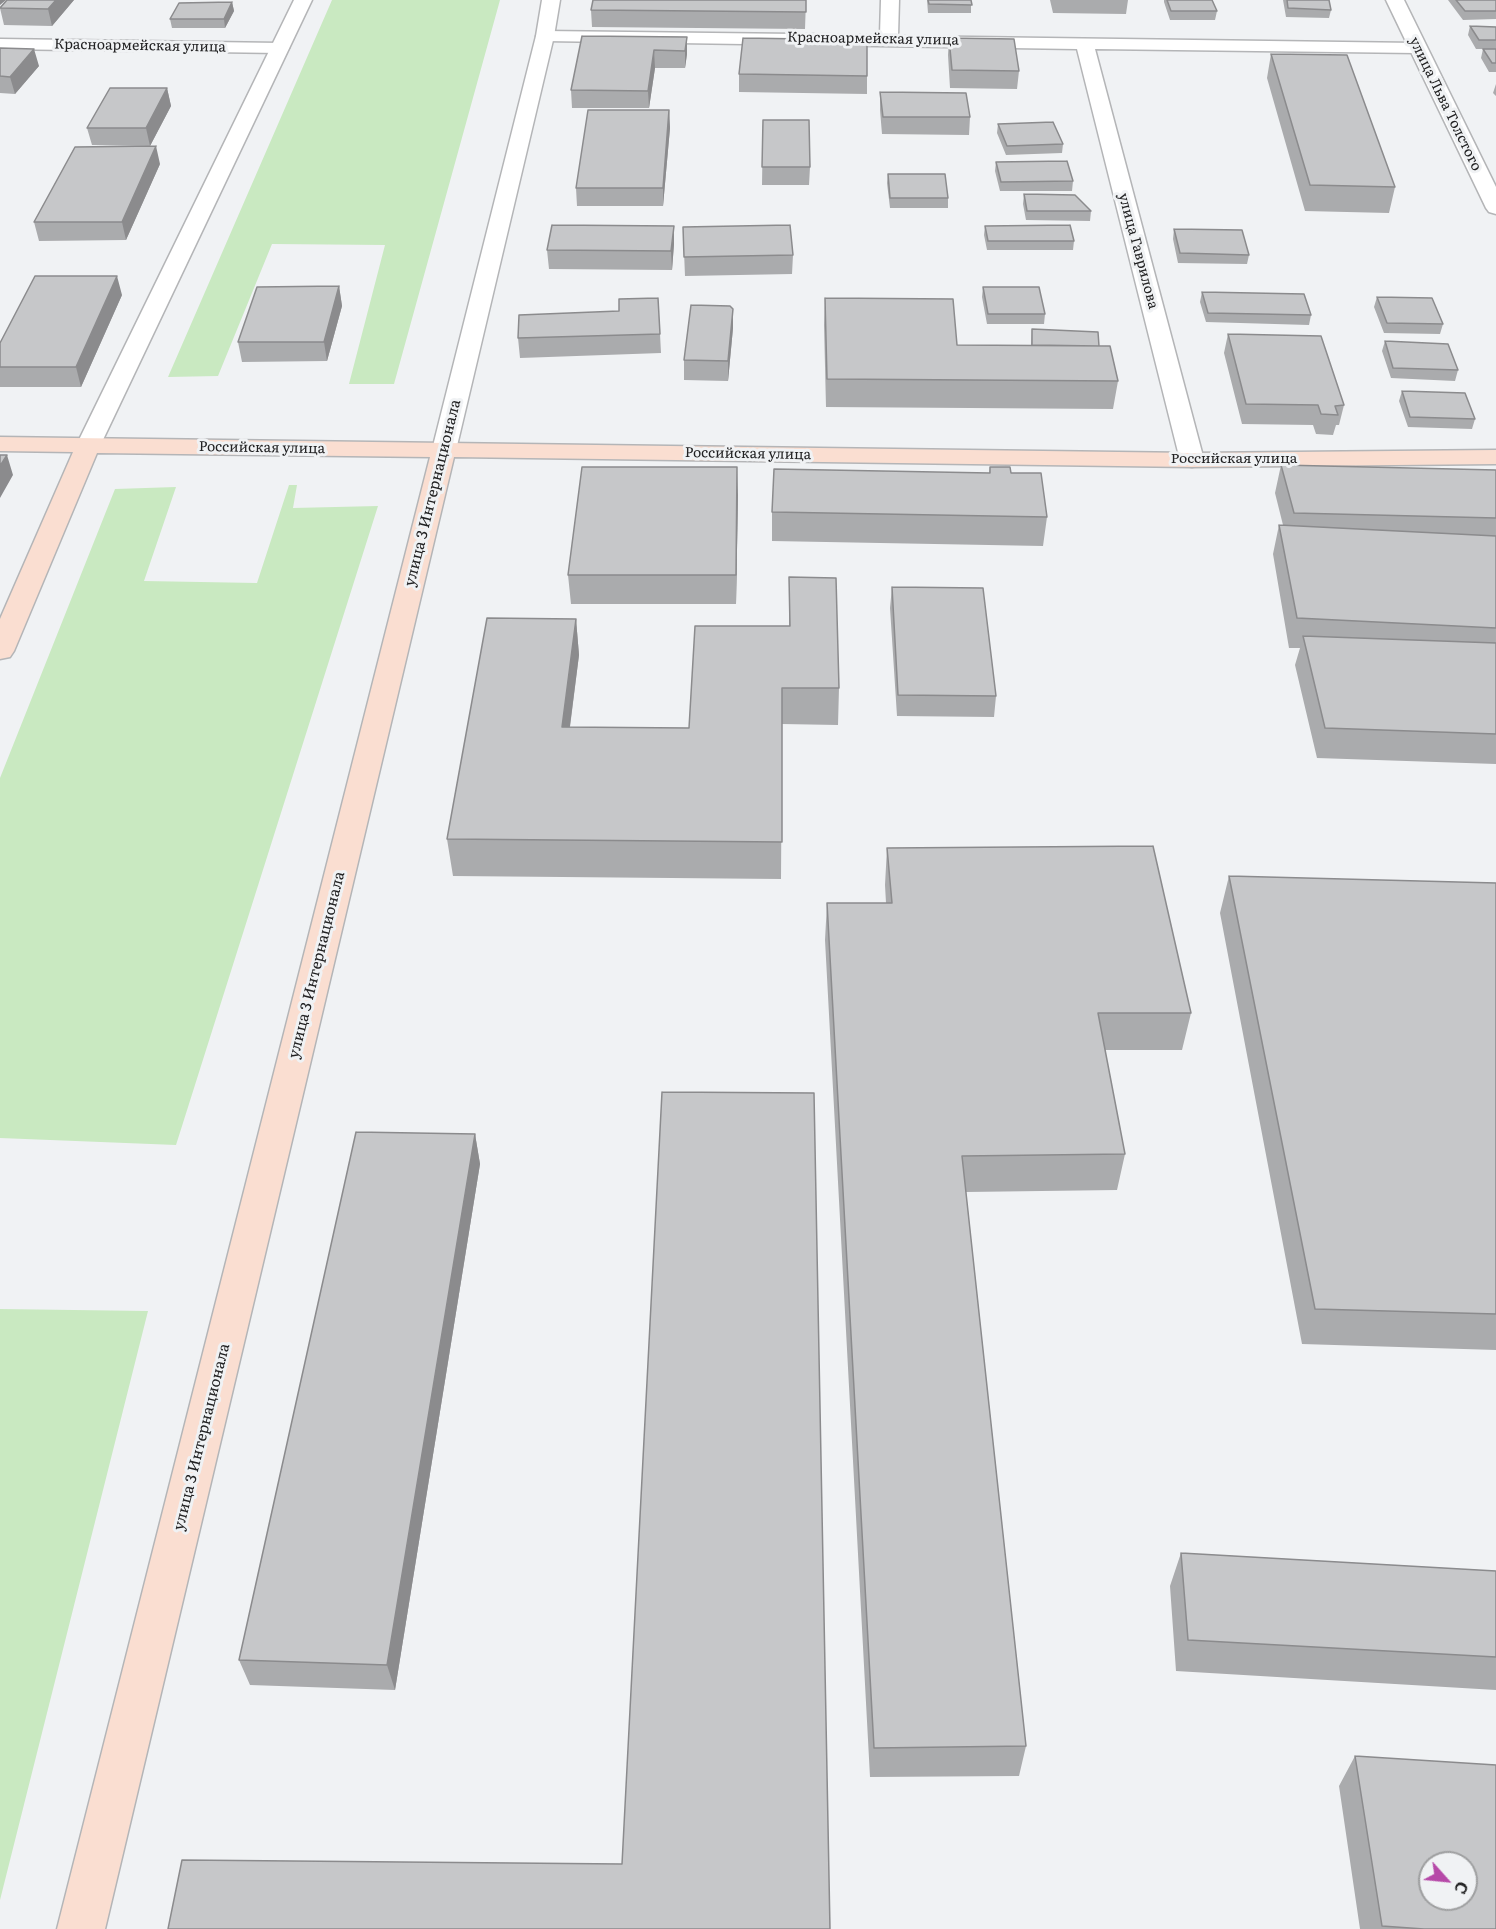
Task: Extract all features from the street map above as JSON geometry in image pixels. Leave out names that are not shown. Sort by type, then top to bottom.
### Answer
[{"type":"main road","name":"Российская улица","points":[[0,444],[1192,460],[1496,457]]},
{"type":"main road","points":[[0,651],[88,446]]},
{"type":"main road","name":"улица 3 Интернационала","points":[[81,1929],[444,450]]},
{"type":"street","points":[[88,446],[303,0]]},
{"type":"street","name":"улица 3 Интернационала","points":[[444,450],[551,0]]},
{"type":"street","points":[[889,39],[890,0]]},
{"type":"street","name":"улица Льва Толстого","points":[[1395,0],[1496,208]]},
{"type":"street","name":"Красноармейская улица","points":[[544,36],[1417,48]]},
{"type":"street","name":"улица Гаврилова","points":[[1084,42],[1192,460]]},
{"type":"street","name":"Красноармейская улица","points":[[0,44],[280,48]]},
{"type":"green space","points":[[332,0],[500,0],[394,384],[349,384],[385,245],[272,244],[218,376],[168,377]]},
{"type":"green space","points":[[289,485],[297,485],[293,508],[378,506],[176,1145],[0,1138],[0,778],[115,489],[176,487],[144,581],[257,583]]},
{"type":"green space","points":[[0,1309],[148,1311],[0,1900]]},
{"type":"building","points":[[7,0],[56,0],[48,9],[0,8]]},
{"type":"building","points":[[593,0],[806,0],[806,12],[591,10]]},
{"type":"building","points":[[928,0],[971,0],[972,5],[929,4]]},
{"type":"building","points":[[1167,0],[1212,0],[1217,11],[1171,11]]},
{"type":"building","points":[[1287,0],[1329,0],[1331,10],[1288,8]]},
{"type":"building","points":[[1456,0],[1496,0],[1496,11],[1465,11]]},
{"type":"building","points":[[232,2],[224,19],[170,19],[179,3]]},
{"type":"building","points":[[1470,26],[1496,27],[1496,40],[1479,40]]},
{"type":"building","points":[[582,36],[687,37],[685,51],[654,50],[648,91],[571,90]]},
{"type":"building","points":[[743,38],[867,40],[867,76],[739,74]]},
{"type":"building","points":[[949,38],[1014,39],[1019,71],[952,70]]},
{"type":"building","points":[[0,48],[34,49],[10,77],[0,76]]},
{"type":"building","points":[[1483,49],[1496,49],[1496,63],[1492,63]]},
{"type":"building","points":[[1271,54],[1347,55],[1395,187],[1310,185]]},
{"type":"building","points":[[110,88],[167,88],[146,128],[87,128]]},
{"type":"building","points":[[880,92],[966,93],[970,117],[883,117]]},
{"type":"building","points":[[588,110],[669,110],[663,188],[576,188]]},
{"type":"building","points":[[763,120],[809,120],[810,167],[762,167]]},
{"type":"building","points":[[1053,122],[1063,144],[1007,146],[998,124]]},
{"type":"building","points":[[156,146],[122,222],[34,222],[75,147]]},
{"type":"building","points":[[1067,161],[1073,181],[1001,182],[996,162]]},
{"type":"building","points":[[888,174],[945,174],[948,198],[890,198]]},
{"type":"building","points":[[1024,194],[1075,195],[1091,211],[1027,211]]},
{"type":"building","points":[[552,225],[674,226],[671,251],[547,250]]},
{"type":"building","points":[[790,225],[793,255],[684,257],[683,227]]},
{"type":"building","points":[[1070,225],[1074,241],[988,241],[985,226]]},
{"type":"building","points":[[1174,229],[1242,230],[1249,255],[1180,253]]},
{"type":"building","points":[[35,276],[117,276],[76,367],[0,367],[0,343]]},
{"type":"building","points":[[339,286],[324,342],[238,342],[257,287]]},
{"type":"building","points":[[983,287],[1039,287],[1045,314],[988,314]]},
{"type":"building","points":[[1202,292],[1304,294],[1311,315],[1208,313]]},
{"type":"building","points":[[1377,297],[1432,298],[1443,324],[1387,323]]},
{"type":"building","points":[[658,298],[660,334],[518,338],[519,315],[619,311],[619,299]]},
{"type":"building","points":[[825,298],[953,299],[957,345],[1110,346],[1118,381],[827,379]]},
{"type":"building","points":[[691,305],[730,306],[733,309],[728,361],[684,360]]},
{"type":"building","points":[[1032,329],[1098,332],[1099,346],[1032,345]]},
{"type":"building","points":[[1228,334],[1321,336],[1344,405],[1335,406],[1338,415],[1321,414],[1318,405],[1246,404]]},
{"type":"building","points":[[1385,341],[1448,344],[1458,370],[1393,368]]},
{"type":"building","points":[[1402,391],[1465,393],[1475,419],[1410,417]]},
{"type":"building","points":[[0,455],[7,455],[0,466]]},
{"type":"building","points":[[1281,465],[1496,470],[1496,518],[1294,513]]},
{"type":"building","points":[[582,467],[737,467],[736,575],[568,575]]},
{"type":"building","points":[[990,467],[1010,467],[1011,473],[1041,473],[1047,517],[772,512],[774,469],[990,473]]},
{"type":"building","points":[[1279,525],[1496,536],[1496,628],[1297,618]]},
{"type":"building","points":[[789,577],[836,578],[839,688],[782,688],[782,842],[447,839],[487,618],[576,619],[562,727],[689,728],[695,626],[790,626]]},
{"type":"building","points":[[892,587],[983,588],[996,696],[898,695]]},
{"type":"building","points":[[1303,636],[1496,643],[1496,734],[1325,728]]},
{"type":"building","points":[[1153,846],[1191,1013],[1098,1013],[1125,1154],[962,1156],[1026,1746],[874,1748],[827,903],[892,903],[887,848]]},
{"type":"building","points":[[1229,876],[1496,883],[1496,1314],[1315,1309]]},
{"type":"building","points":[[662,1092],[814,1093],[830,1929],[168,1929],[182,1860],[622,1864]]},
{"type":"building","points":[[356,1132],[475,1134],[387,1665],[239,1660]]},
{"type":"building","points":[[1181,1553],[1496,1571],[1496,1657],[1188,1640]]},
{"type":"building","points":[[1355,1756],[1496,1765],[1496,1929],[1424,1929],[1382,1926]]}]
